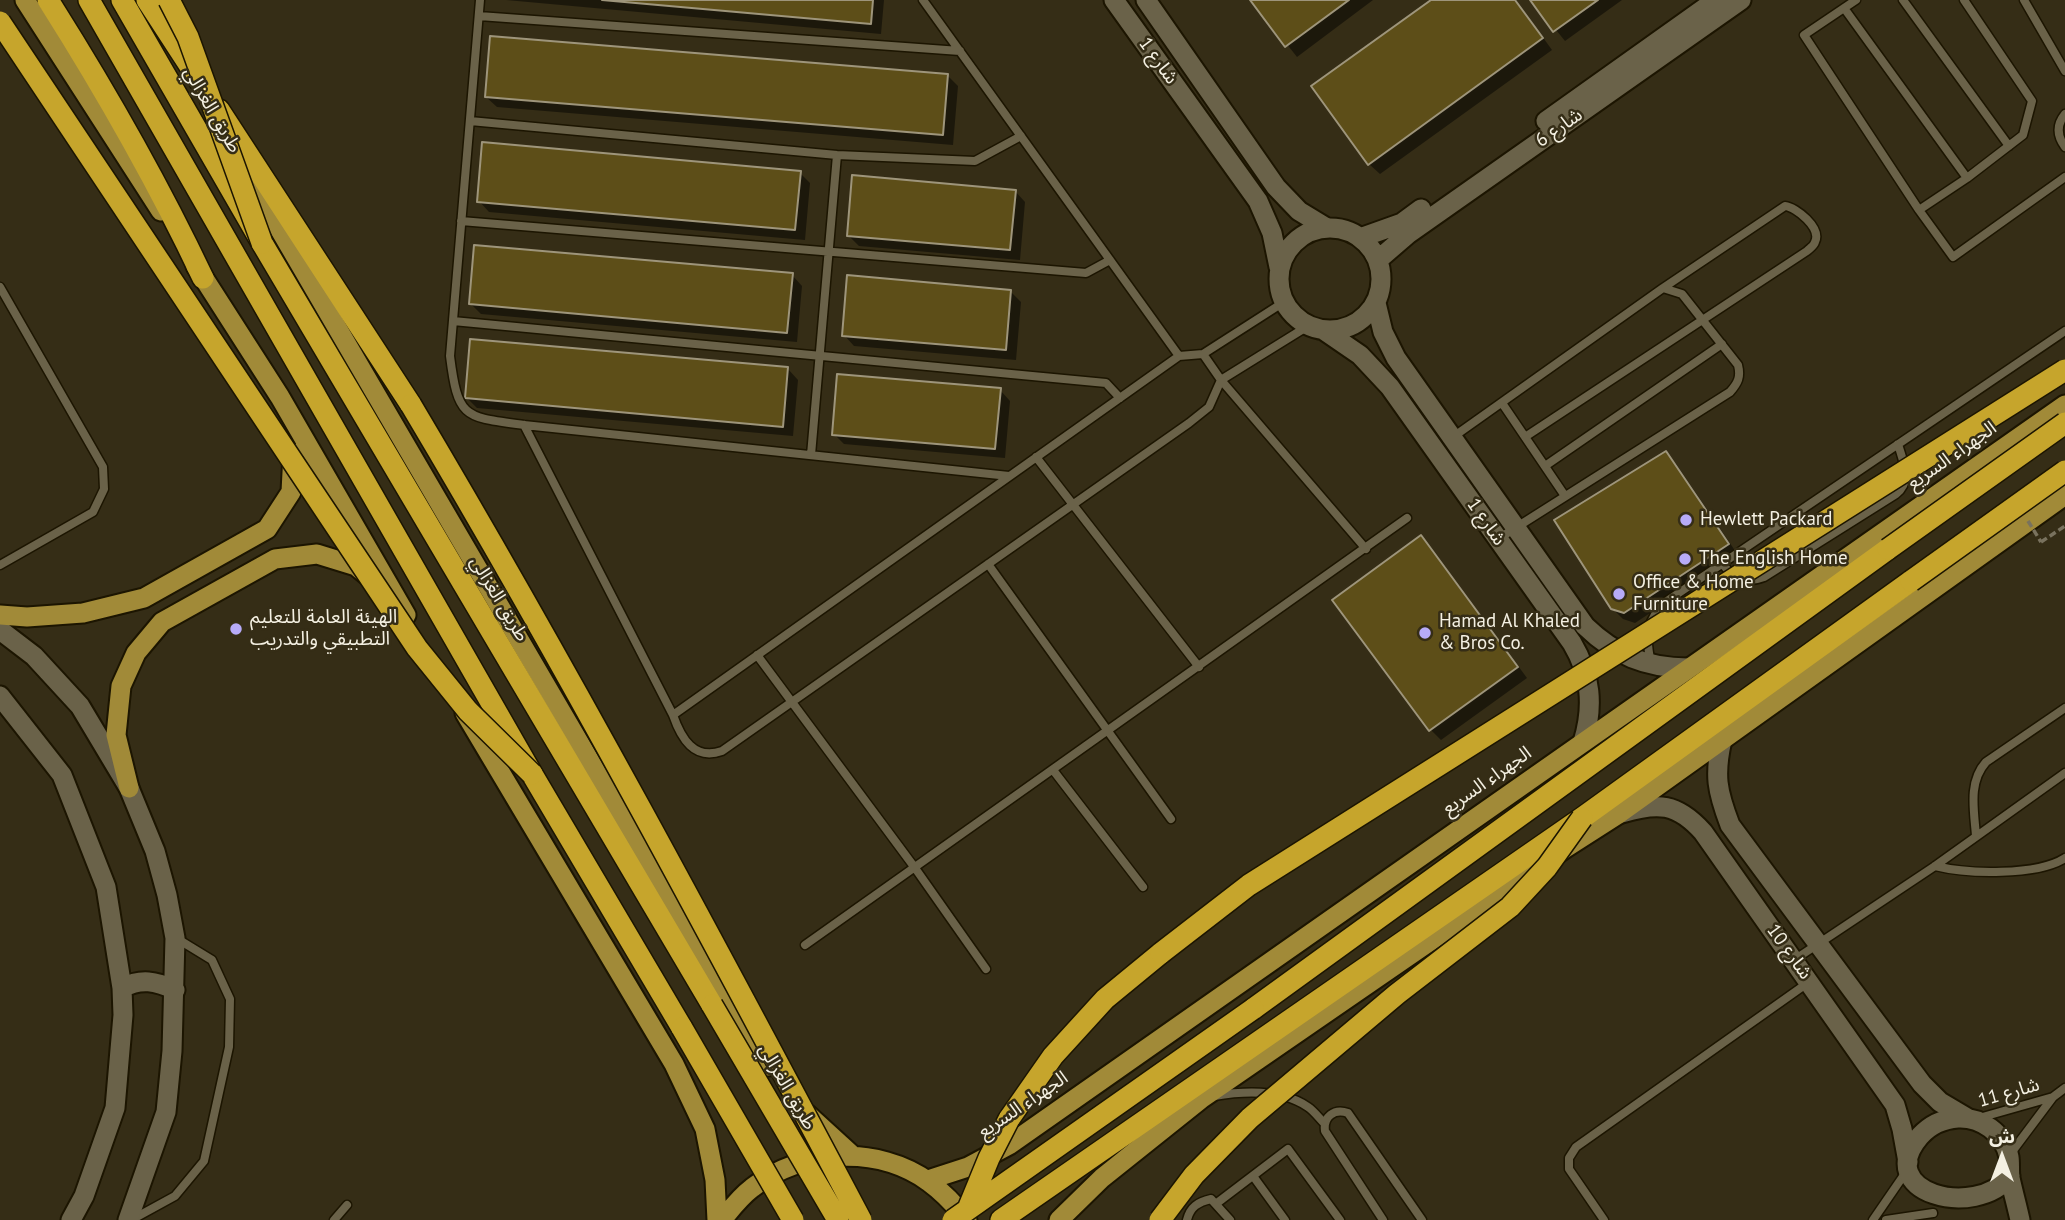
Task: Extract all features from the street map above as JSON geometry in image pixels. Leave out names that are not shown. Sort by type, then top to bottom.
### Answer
[{"type":"highway","points":[[48,0],[137,147],[203,278]]},
{"type":"highway","points":[[89,0],[532,775],[793,1220]]},
{"type":"highway","name":"طريق الغزالي","points":[[122,0],[262,243],[838,1220]]},
{"type":"highway","points":[[146,0],[411,405],[469,503],[687,893],[862,1220]]},
{"type":"highway","points":[[169,0],[188,37],[262,243]]},
{"type":"highway","points":[[0,22],[416,648],[468,711],[532,775]]},
{"type":"highway","points":[[966,1220],[989,1158],[1009,1119],[1053,1056],[1105,999],[1172,944],[1249,885],[2065,370]]},
{"type":"highway","name":"الجهراء السريع","points":[[953,1220],[1253,1009],[2065,424]]},
{"type":"highway","points":[[1001,1220],[1582,818],[2065,471]]},
{"type":"highway","points":[[1160,1220],[1194,1175],[1250,1118],[1397,994],[1510,907],[1547,867],[1582,818]]},
{"type":"main road","points":[[25,0],[280,397],[399,603],[674,1064],[705,1129],[720,1220]]},
{"type":"main road","name":"طريق الغزالي","points":[[146,0],[773,1074],[805,1111],[853,1156]]},
{"type":"main road","points":[[0,615],[27,617],[83,613],[144,598],[267,529],[291,492],[293,454],[280,397]]},
{"type":"main road","name":"الجهراء السريع","points":[[928,1180],[968,1167],[1009,1145],[2065,405]]},
{"type":"main road","points":[[1059,1220],[1102,1178],[1201,1099],[1617,815],[2065,495]]},
{"type":"main road","points":[[129,788],[116,735],[121,686],[136,653],[162,622],[275,559],[317,554],[356,566],[399,603]]},
{"type":"main road","points":[[720,1220],[751,1189],[790,1166],[821,1158],[853,1156],[892,1164],[928,1180],[950,1199],[966,1220]]},
{"type":"street","name":"شارع 1","points":[[1114,0],[1258,201],[1272,233],[1279,268]]},
{"type":"street","name":"شارع 1","points":[[1146,0],[1276,187],[1299,211],[1327,228]]},
{"type":"street","name":"شارع 6","points":[[1360,237],[1402,223],[1716,0]]},
{"type":"street","name":"شارع 6","points":[[1379,260],[1408,234],[1741,0]]},
{"type":"street","points":[[1327,228],[1344,230],[1360,237],[1379,260],[1381,286],[1376,303],[1363,319],[1345,329],[1316,329],[1294,316],[1283,302],[1279,286],[1279,268],[1286,253],[1297,240],[1311,232],[1327,228]]},
{"type":"street","name":"شارع 1","points":[[1376,303],[1384,332],[1396,358],[1585,626],[1618,653],[1652,665],[1688,668]]},
{"type":"street","name":"شارع 1","points":[[1316,329],[1343,342],[1376,370],[1572,643],[1582,662],[1590,698],[1588,727],[1583,742]]},
{"type":"street","points":[[0,630],[34,656],[80,706],[129,788],[155,851],[167,895],[175,938],[175,990],[166,1112],[129,1220]]},
{"type":"street","points":[[0,696],[62,775],[106,887],[122,988],[123,1015],[115,1108],[85,1196],[71,1220]]},
{"type":"street","name":"شارع 10","points":[[1722,740],[1716,768],[1720,800],[1730,825],[1923,1084],[1940,1102],[1990,1127],[2002,1140],[2009,1156]]},
{"type":"street","name":"شارع 10","points":[[1617,815],[1646,806],[1670,807],[1689,817],[1703,832],[1895,1105],[1902,1129],[1911,1187],[1920,1202],[1933,1213]]},
{"type":"street","points":[[122,988],[135,981],[157,982],[175,990]]},
{"type":"street","points":[[1908,1166],[1915,1143],[1928,1127],[1946,1119],[1970,1118]]},
{"type":"street","points":[[2009,1156],[2010,1176],[2020,1220]]},
{"type":"street","points":[[1981,1214],[2003,1195],[2010,1176]]},
{"type":"street","points":[[1933,1213],[1952,1219]]},
{"type":"lane","points":[[480,0],[450,356],[454,391],[465,411],[485,420],[524,425],[1009,476]]},
{"type":"lane","points":[[923,0],[1179,356]]},
{"type":"lane","points":[[1856,0],[1804,35],[1953,257],[2065,177]]},
{"type":"lane","points":[[1903,0],[2009,146]]},
{"type":"lane","points":[[1919,210],[2024,135],[2032,101],[1964,0]]},
{"type":"lane","points":[[2024,0],[2065,71]]},
{"type":"lane","points":[[1844,8],[1967,178]]},
{"type":"lane","points":[[479,16],[960,51]]},
{"type":"lane","points":[[2065,114],[2058,128],[2059,137],[2065,147]]},
{"type":"lane","points":[[470,121],[837,155],[975,161],[1021,136]]},
{"type":"lane","points":[[811,455],[837,155]]},
{"type":"lane","points":[[1435,450],[1663,288],[1785,206],[1793,207],[1810,223],[1816,235],[1815,242],[1807,251],[1525,437]]},
{"type":"lane","points":[[461,221],[1086,272],[1110,260]]},
{"type":"lane","points":[[0,286],[103,467],[104,489],[93,512],[0,565]]},
{"type":"lane","points":[[1498,539],[1730,392],[1737,383],[1740,374],[1738,365],[1682,293],[1663,288]]},
{"type":"lane","points":[[673,715],[1179,356],[1202,354],[1283,302]]},
{"type":"lane","points":[[453,321],[1106,383],[1120,398]]},
{"type":"lane","points":[[524,425],[673,715],[678,730],[697,752],[710,755],[722,751],[791,703],[1209,407],[1221,380],[1316,329]]},
{"type":"lane","points":[[1652,665],[1647,632],[1658,609],[2065,331]]},
{"type":"lane","points":[[1545,466],[1721,344]]},
{"type":"lane","points":[[1202,354],[1221,380],[1366,549]]},
{"type":"lane","points":[[1502,403],[1565,496]]},
{"type":"lane","points":[[1722,564],[1735,578],[1755,581],[1764,578],[1896,494],[1901,490],[1906,478],[1898,444]]},
{"type":"lane","points":[[1036,457],[1199,667]]},
{"type":"lane","points":[[805,946],[1407,519]]},
{"type":"lane","points":[[988,564],[1171,819]]},
{"type":"lane","points":[[757,655],[915,867],[986,969]]},
{"type":"lane","points":[[1976,835],[1974,788],[1980,769],[1986,762],[2065,708]]},
{"type":"lane","points":[[1053,770],[1143,887]]},
{"type":"lane","points":[[1794,960],[1935,866],[2065,774]]},
{"type":"lane","points":[[1935,866],[1962,871],[2000,871],[2045,867],[2065,858]]},
{"type":"lane","points":[[129,1220],[175,1196],[204,1161],[229,1047],[230,999],[212,960],[175,938]]},
{"type":"lane","points":[[1604,1220],[1569,1169],[1569,1158],[1576,1147],[1810,982]]},
{"type":"lane","name":"شارع 11","points":[[2009,1156],[2053,1097],[2065,1088]]},
{"type":"lane","points":[[1201,1099],[1236,1093],[1290,1097],[1310,1108],[1324,1123]]},
{"type":"lane","name":"شارع 11","points":[[1970,1118],[2053,1097]]},
{"type":"lane","points":[[1383,1220],[1325,1131],[1324,1123],[1327,1117],[1336,1112],[1348,1113],[1422,1220]]},
{"type":"lane","points":[[1217,1203],[1288,1149],[1339,1220]]},
{"type":"lane","points":[[1873,1220],[1908,1166]]},
{"type":"lane","points":[[1253,1176],[1285,1220]]},
{"type":"lane","points":[[1187,1220],[1189,1212],[1199,1202],[1211,1199],[1230,1220]]},
{"type":"lane","points":[[334,1220],[348,1205]]},
{"type":"lane","points":[[1886,1220],[1933,1213]]},
{"type":"path","points":[[2041,542],[2065,526]]},
{"type":"building","points":[[602,0],[873,0],[871,24]]},
{"type":"building","points":[[1250,0],[1349,0],[1285,47]]},
{"type":"building","points":[[1431,0],[1515,0],[1543,38],[1368,165],[1311,86]]},
{"type":"building","points":[[1530,0],[1598,0],[1553,32]]},
{"type":"building","points":[[490,36],[948,74],[943,135],[485,97]]},
{"type":"building","points":[[482,142],[801,171],[795,230],[477,202]]},
{"type":"building","points":[[852,175],[1016,190],[1010,250],[847,236]]},
{"type":"building","points":[[474,245],[793,273],[787,333],[469,304]]},
{"type":"building","points":[[847,275],[1011,290],[1006,350],[842,336]]},
{"type":"building","points":[[470,339],[788,367],[783,427],[465,398]]},
{"type":"building","points":[[837,374],[1001,388],[995,449],[832,435]]},
{"type":"building","points":[[1666,451],[1729,544],[1624,613],[1611,609],[1554,520]]},
{"type":"building","name":"Hamad Al Khaled & Bros Co.","points":[[1421,535],[1518,667],[1429,731],[1332,600]]},
{"type":"place","name":"Hewlett Packard","points":[[1686,520]]},
{"type":"place","name":"The English Home","points":[[1685,559]]},
{"type":"place","name":"Office & Home Furniture","points":[[1619,594]]},
{"type":"place","name":"الهيئة العامة للتعليم التطبيقي والتدريب","points":[[236,629]]},
{"type":"place","name":"Hamad Al Khaled & Bros Co.","points":[[1425,633]]}]
